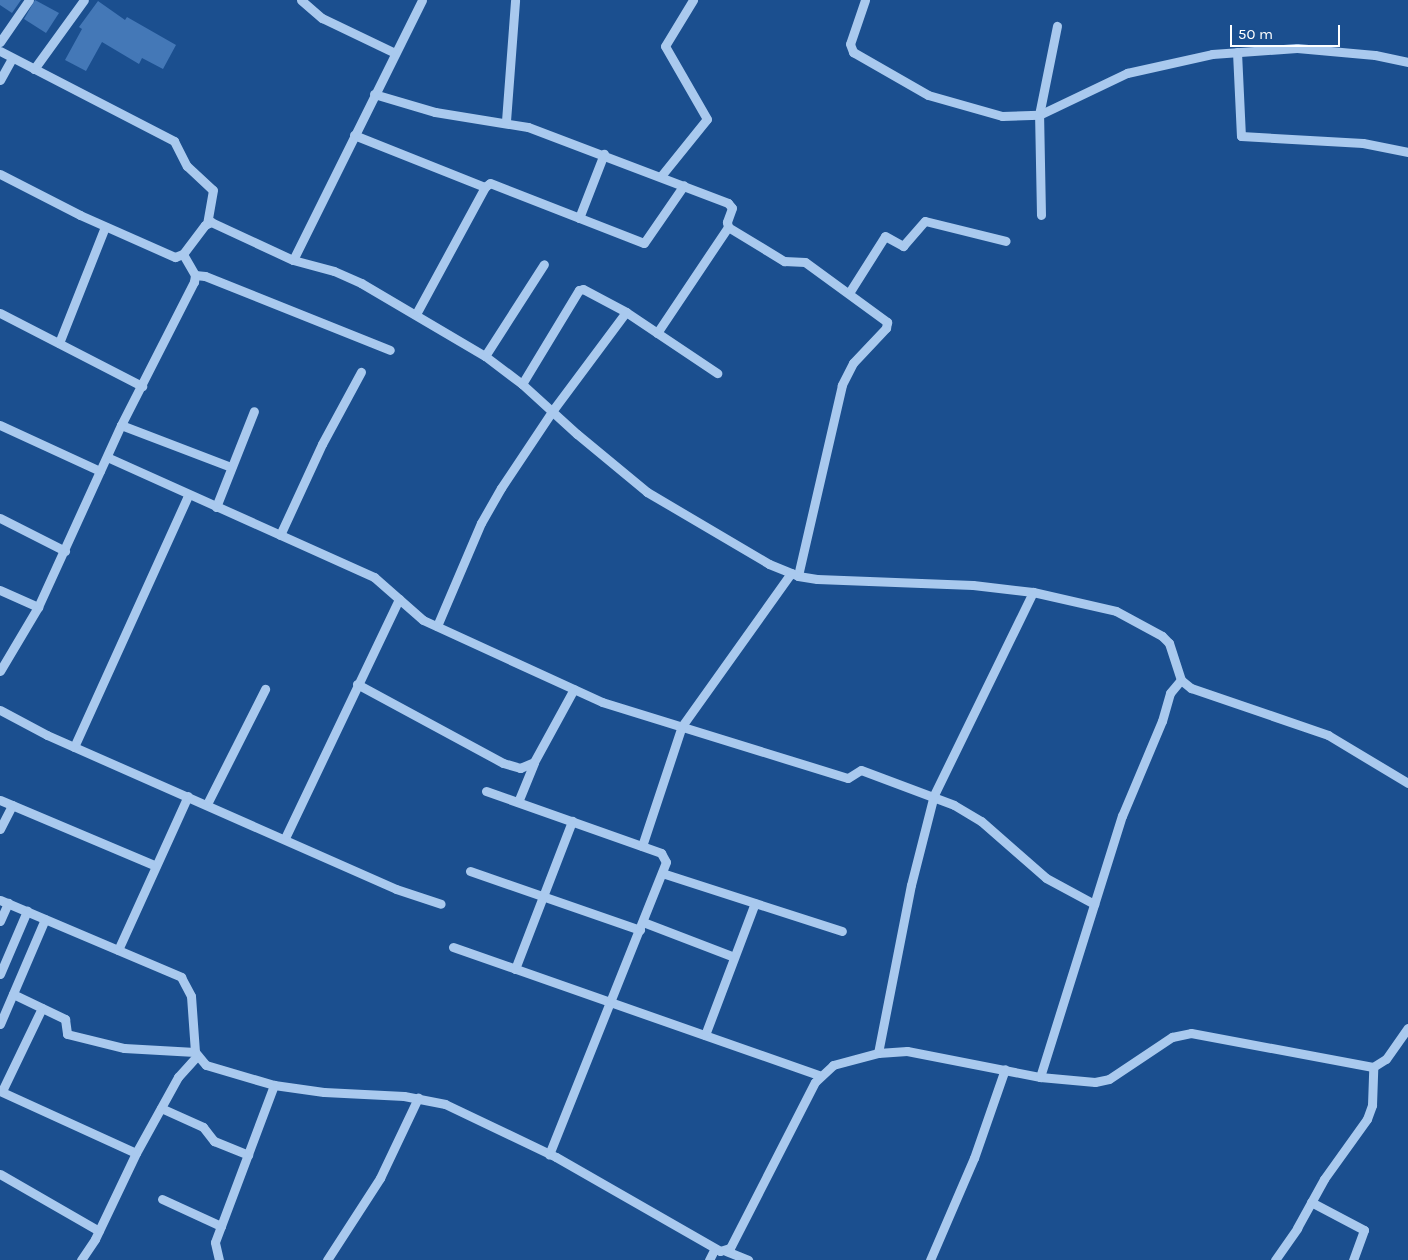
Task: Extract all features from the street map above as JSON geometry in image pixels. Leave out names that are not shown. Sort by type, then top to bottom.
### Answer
[{"type":"street","points":[[0,42],[29,0]]},
{"type":"street","points":[[34,69],[84,0]]},
{"type":"street","points":[[301,0],[322,18],[395,53]]},
{"type":"street","points":[[293,260],[422,0]]},
{"type":"street","points":[[506,121],[515,0]]},
{"type":"street","points":[[661,176],[708,119],[665,46],[692,0]]},
{"type":"street","points":[[866,0],[850,44],[854,52],[944,102],[1002,116],[1039,115],[1127,73],[1237,52],[1297,48],[1376,55],[1408,62]]},
{"type":"street","points":[[1041,216],[1039,115],[1057,26]]},
{"type":"street","points":[[0,51],[174,141],[187,166],[213,190],[207,223],[183,254],[175,257],[105,227],[0,174]]},
{"type":"street","points":[[1237,52],[1241,136],[1363,143],[1408,152]]},
{"type":"street","points":[[0,80],[12,58]]},
{"type":"street","points":[[374,94],[434,112],[506,121],[604,154],[731,205],[728,227],[657,333]]},
{"type":"street","points":[[354,135],[485,187],[497,183],[644,243],[684,185]]},
{"type":"street","points":[[579,218],[604,154]]},
{"type":"street","points":[[416,314],[485,187]]},
{"type":"street","points":[[848,293],[885,236],[903,246],[925,220],[1006,241]]},
{"type":"street","points":[[207,223],[215,223],[293,260],[343,274],[416,314],[485,356],[522,384],[553,410],[577,434],[648,492],[754,556],[795,575],[835,581],[973,585],[1033,592],[1116,611],[1153,629],[1169,644],[1181,680],[1191,688],[1328,735],[1408,784]]},
{"type":"street","points":[[58,344],[105,227]]},
{"type":"street","points":[[642,846],[682,726],[795,575],[842,385],[853,364],[888,325],[848,293],[804,262],[784,261],[728,227]]},
{"type":"street","points":[[183,254],[195,275]]},
{"type":"street","points":[[485,356],[544,264]]},
{"type":"street","points":[[195,275],[205,276],[390,350]]},
{"type":"street","points":[[0,671],[38,607],[121,425],[142,386],[195,275]]},
{"type":"street","points":[[522,384],[581,289],[589,290],[626,312],[717,373]]},
{"type":"street","points":[[0,312],[58,344],[142,386]]},
{"type":"street","points":[[437,626],[481,523],[553,410],[626,312]]},
{"type":"street","points":[[280,535],[322,444],[361,372]]},
{"type":"street","points":[[216,507],[254,411]]},
{"type":"street","points":[[0,425],[100,471]]},
{"type":"street","points":[[121,425],[231,467]]},
{"type":"street","points":[[106,458],[374,577],[400,598],[414,614],[602,702],[848,778],[861,770],[934,796],[981,821],[1046,878],[1094,904]]},
{"type":"street","points":[[74,747],[188,496]]},
{"type":"street","points":[[0,518],[65,551]]},
{"type":"street","points":[[0,590],[38,607]]},
{"type":"street","points":[[878,1053],[911,885],[934,796],[1033,592]]},
{"type":"street","points":[[284,838],[400,598]]},
{"type":"street","points":[[1040,1077],[1130,795],[1162,721],[1170,693],[1181,680]]},
{"type":"street","points":[[357,684],[504,763],[520,768],[534,762]]},
{"type":"street","points":[[207,804],[264,689]]},
{"type":"street","points":[[518,802],[534,762],[574,689]]},
{"type":"street","points":[[0,710],[74,747],[207,804],[396,889],[441,904]]},
{"type":"street","points":[[486,791],[642,846],[665,857],[662,873],[612,1003],[549,1154]]},
{"type":"street","points":[[118,950],[188,796]]},
{"type":"street","points":[[0,800],[156,866]]},
{"type":"street","points":[[0,829],[12,805]]},
{"type":"street","points":[[515,969],[572,822]]},
{"type":"street","points":[[470,871],[734,957]]},
{"type":"street","points":[[662,873],[842,931]]},
{"type":"street","points":[[0,921],[4,902],[177,975],[186,983],[191,996],[195,1055],[182,1070],[136,1152],[99,1231],[81,1260]]},
{"type":"street","points":[[706,1035],[755,903]]},
{"type":"street","points":[[0,974],[27,911]]},
{"type":"street","points":[[0,1024],[45,919]]},
{"type":"street","points":[[453,947],[819,1075]]},
{"type":"street","points":[[13,994],[68,1021],[67,1034],[124,1048],[195,1055],[214,1067],[274,1085],[418,1098],[445,1104],[549,1154],[715,1248],[748,1260]]},
{"type":"street","points":[[42,1008],[1,1091],[136,1152]]},
{"type":"street","points":[[726,1251],[747,1220],[819,1075],[833,1065],[878,1053],[927,1053],[1040,1077],[1069,1081],[1109,1079],[1172,1037],[1191,1033],[1373,1067],[1386,1059],[1408,1028]]},
{"type":"street","points":[[1275,1260],[1311,1202],[1367,1119],[1372,1104],[1373,1067]]},
{"type":"street","points":[[930,1260],[974,1158],[1005,1069]]},
{"type":"street","points":[[219,1260],[214,1247],[274,1085]]},
{"type":"street","points":[[326,1260],[380,1178],[418,1098]]},
{"type":"street","points":[[161,1108],[203,1127],[214,1141],[248,1155]]},
{"type":"street","points":[[0,1174],[99,1231]]},
{"type":"street","points":[[162,1199],[221,1226]]},
{"type":"street","points":[[1311,1202],[1364,1230],[1353,1260]]},
{"type":"street","points":[[710,1260],[715,1248]]},
{"type":"building","points":[[0,0],[21,0],[12,13],[0,5]]},
{"type":"building","points":[[35,0],[59,13],[46,33],[24,19]]},
{"type":"building","points":[[98,1],[125,20],[127,17],[176,45],[163,69],[142,58],[139,64],[102,42],[86,71],[65,60],[82,29],[79,27]]}]
